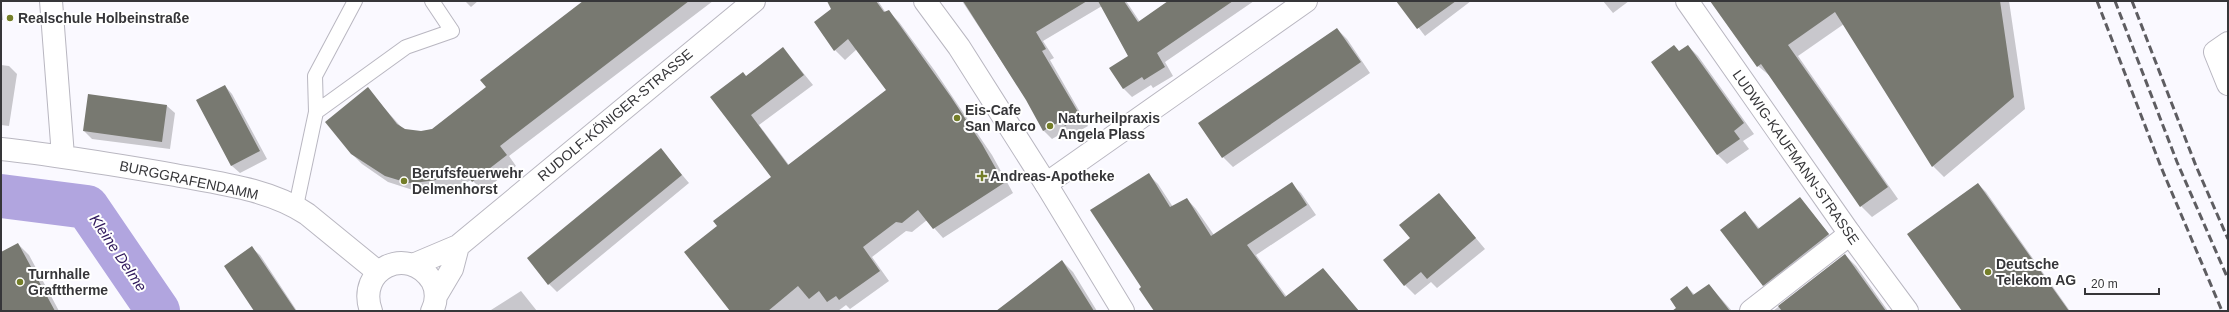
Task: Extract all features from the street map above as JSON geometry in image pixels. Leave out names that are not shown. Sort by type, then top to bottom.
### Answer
[{"type":"street","points":[[51,1],[63,156]]},
{"type":"street","name":"RUDOLF-KÖNIGER-STRASSE","points":[[378,272],[387,266],[398,263],[413,265],[458,246],[754,1]]},
{"type":"street","points":[[925,1],[959,47],[1046,184],[1123,311]]},
{"type":"street","points":[[1046,184],[1306,1]]},
{"type":"street","name":"LUDWIG-KAUFMANN-STRASSE","points":[[1687,1],[1850,234],[1907,311]]},
{"type":"street","points":[[2228,44],[2215,52],[2228,84]]},
{"type":"street","name":"BURGGRAFENDAMM","points":[[1,149],[63,156],[225,184],[296,206],[378,272]]},
{"type":"street","points":[[1751,311],[1850,234]]},
{"type":"street","points":[[434,303],[452,269],[458,246]]},
{"type":"street","points":[[413,265],[427,274],[434,285],[434,303]]},
{"type":"street","points":[[371,311],[367,295],[371,281],[378,272]]},
{"type":"lane","points":[[296,206],[316,112],[315,76],[355,1]]},
{"type":"lane","points":[[316,112],[406,47],[452,32],[432,1]]},
{"type":"building","points":[[583,1],[689,1],[500,146],[507,155],[472,182],[463,169],[436,180],[421,182],[408,183],[385,176],[351,154],[325,122],[368,87],[397,124],[405,129],[421,131],[432,129],[486,87],[480,80]]},
{"type":"building","points":[[827,1],[876,1],[884,12],[889,10],[951,97],[982,144],[1004,183],[933,229],[918,210],[902,223],[896,222],[863,247],[880,271],[839,300],[836,296],[827,302],[819,291],[809,299],[798,286],[768,311],[730,311],[684,252],[717,226],[713,221],[771,177],[710,97],[743,72],[746,76],[783,47],[804,75],[751,115],[788,165],[886,90],[848,39],[834,51],[814,22],[831,9]]},
{"type":"building","points":[[963,1],[1087,1],[1036,32],[1046,49],[1042,51],[1081,117],[1065,126],[1061,121],[1043,131],[1026,100]]},
{"type":"building","points":[[1098,1],[1124,1],[1138,22],[1168,1],[1233,1],[1157,53],[1165,67],[1144,80],[1142,77],[1123,89],[1109,68],[1128,56]]},
{"type":"building","points":[[1396,1],[1456,1],[1417,29]]},
{"type":"building","points":[[1710,1],[2000,1],[2014,97],[1932,167],[1835,12],[1788,45],[1888,187],[1860,207],[1761,64],[1757,67]]},
{"type":"building","points":[[1337,28],[1361,62],[1222,158],[1198,123]]},
{"type":"building","points":[[1674,45],[1679,51],[1688,45],[1744,123],[1734,131],[1740,139],[1717,155],[1651,62]]},
{"type":"building","points":[[225,85],[260,151],[231,166],[196,100]]},
{"type":"building","points":[[88,94],[167,105],[162,142],[83,131]]},
{"type":"building","points":[[661,148],[682,175],[548,285],[527,258]]},
{"type":"building","points":[[1149,173],[1170,207],[1187,198],[1211,236],[1292,182],[1307,205],[1247,245],[1285,297],[1323,268],[1359,311],[1154,311],[1139,289],[1141,287],[1090,210]]},
{"type":"building","name":"Deutsche Telekom AG","points":[[1978,183],[2069,311],[1962,311],[1907,234]]},
{"type":"building","points":[[1439,193],[1476,238],[1427,279],[1421,272],[1404,286],[1383,260],[1410,238],[1399,225]]},
{"type":"building","points":[[1800,197],[1829,234],[1763,286],[1720,230],[1745,211],[1758,229]]},
{"type":"building","name":"Turnhalle Grafttherme","points":[[18,243],[55,311],[1,311],[1,252]]},
{"type":"building","points":[[252,246],[296,311],[254,311],[224,266]]},
{"type":"building","points":[[1845,254],[1886,311],[1782,311],[1778,306]]},
{"type":"building","points":[[1062,260],[1094,311],[996,311],[1026,288]]},
{"type":"building","points":[[1709,284],[1730,311],[1672,311],[1676,308],[1670,299],[1687,286],[1693,295]]},
{"type":"waterway","name":"Kleine Delme","points":[[1,196],[87,207],[158,311]]},
{"type":"railway","points":[[2097,1],[2161,167],[2222,311]]},
{"type":"railway","points":[[2115,1],[2177,162],[2228,279]]},
{"type":"railway","points":[[2132,1],[2196,166],[2228,239]]},
{"type":"place","name":"Realschule Holbeinstraße","points":[[10,18]]},
{"type":"place","name":"Eis-Cafe San Marco","points":[[957,118]]},
{"type":"place","name":"Naturheilpraxis Angela Plass","points":[[1050,126]]},
{"type":"place","name":"Andreas-Apotheke","points":[[982,176]]},
{"type":"place","name":"Berufsfeuerwehr Delmenhorst","points":[[404,181]]},
{"type":"place","name":"Deutsche Telekom AG","points":[[1988,272]]},
{"type":"place","name":"Turnhalle Grafttherme","points":[[20,282]]}]
